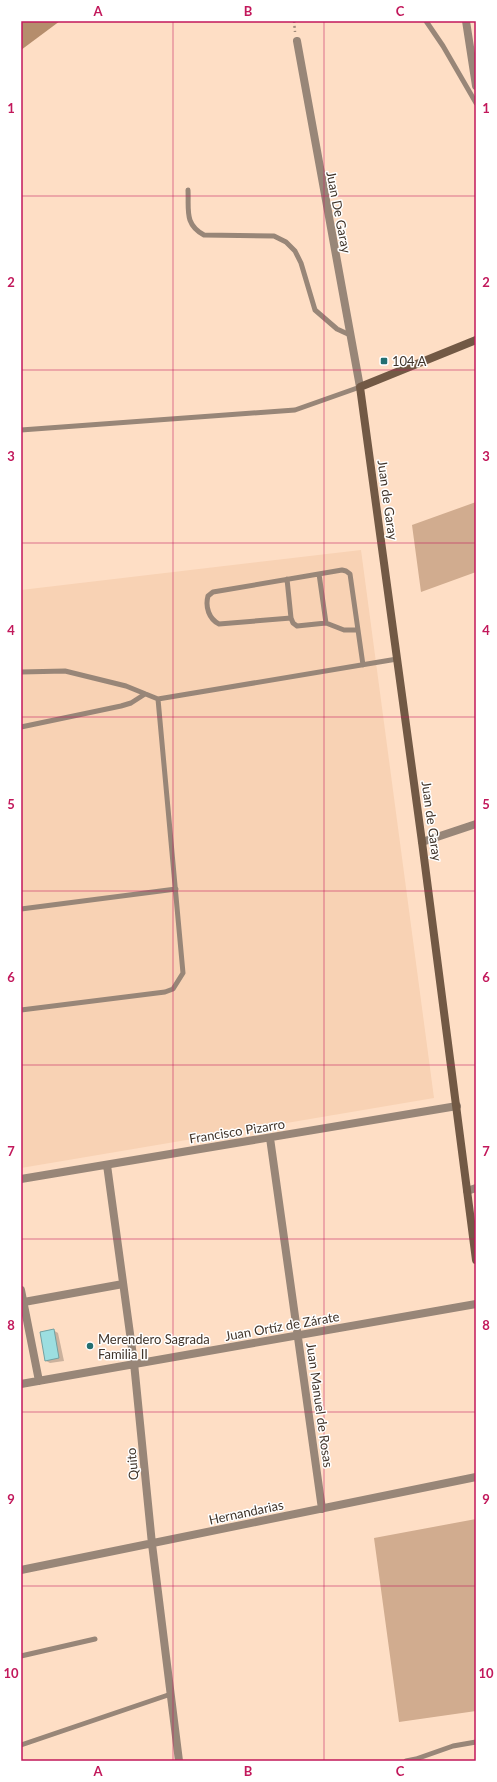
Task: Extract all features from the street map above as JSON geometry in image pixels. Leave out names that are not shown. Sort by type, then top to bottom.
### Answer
[{"type":"street","points":[[466,21],[476,86]]},
{"type":"street","name":"Juan De Garay","points":[[296,41],[360,386]]},
{"type":"street","points":[[360,386],[476,340]]},
{"type":"street","name":"Juan de Garay","points":[[360,386],[422,842],[476,1260]]},
{"type":"street","points":[[422,842],[476,824]]},
{"type":"street","name":"Francisco Pizarro","points":[[21,1179],[457,1106]]},
{"type":"street","name":"Juan Manuel de Rosas","points":[[270,1138],[322,1509]]},
{"type":"street","name":"Quito","points":[[107,1165],[134,1363],[152,1544],[179,1761]]},
{"type":"street","points":[[467,1191],[476,1188]]},
{"type":"street","points":[[24,1302],[124,1284]]},
{"type":"street","points":[[21,1290],[24,1302],[24,1312],[39,1381]]},
{"type":"street","name":"Juan Ortíz de Zárate","points":[[21,1384],[476,1304]]},
{"type":"street","name":"Hernandarias","points":[[21,1570],[476,1477]]},
{"type":"lane","points":[[426,21],[443,46],[476,103]]},
{"type":"lane","points":[[188,190],[189,221],[194,230],[204,235],[274,236],[286,242],[295,251],[301,263],[315,310],[337,329],[350,334]]},
{"type":"lane","points":[[21,430],[295,410],[360,386]]},
{"type":"lane","points":[[290,618],[219,624],[211,617],[206,603],[208,596],[213,592],[342,570],[346,571],[350,574],[363,665]]},
{"type":"lane","points":[[319,574],[326,623]]},
{"type":"lane","points":[[287,579],[290,618],[297,626],[326,623],[344,630],[358,630]]},
{"type":"lane","points":[[21,672],[65,671],[126,686],[158,699],[397,659]]},
{"type":"lane","points":[[21,727],[121,706],[131,703],[145,694]]},
{"type":"lane","points":[[21,1010],[164,992],[172,989],[183,973],[158,699]]},
{"type":"lane","points":[[21,909],[176,889]]},
{"type":"lane","points":[[21,1656],[95,1639]]},
{"type":"lane","points":[[21,1745],[171,1694]]},
{"type":"lane","points":[[406,1761],[453,1746],[476,1742]]},
{"type":"shaded area","points":[[21,21],[60,21],[21,50]]},
{"type":"shaded area","points":[[476,502],[476,572],[421,592],[412,525]]},
{"type":"shaded area","points":[[361,550],[434,1098],[21,1168],[21,590]]},
{"type":"shaded area","points":[[476,1519],[476,1711],[399,1722],[374,1538]]},
{"type":"building","points":[[54,1329],[59,1358],[45,1361],[40,1332]]},
{"type":"place","name":"104 A","points":[[384,361]]},
{"type":"place","name":"Merendero Sagrada Familia II","points":[[90,1346]]}]
